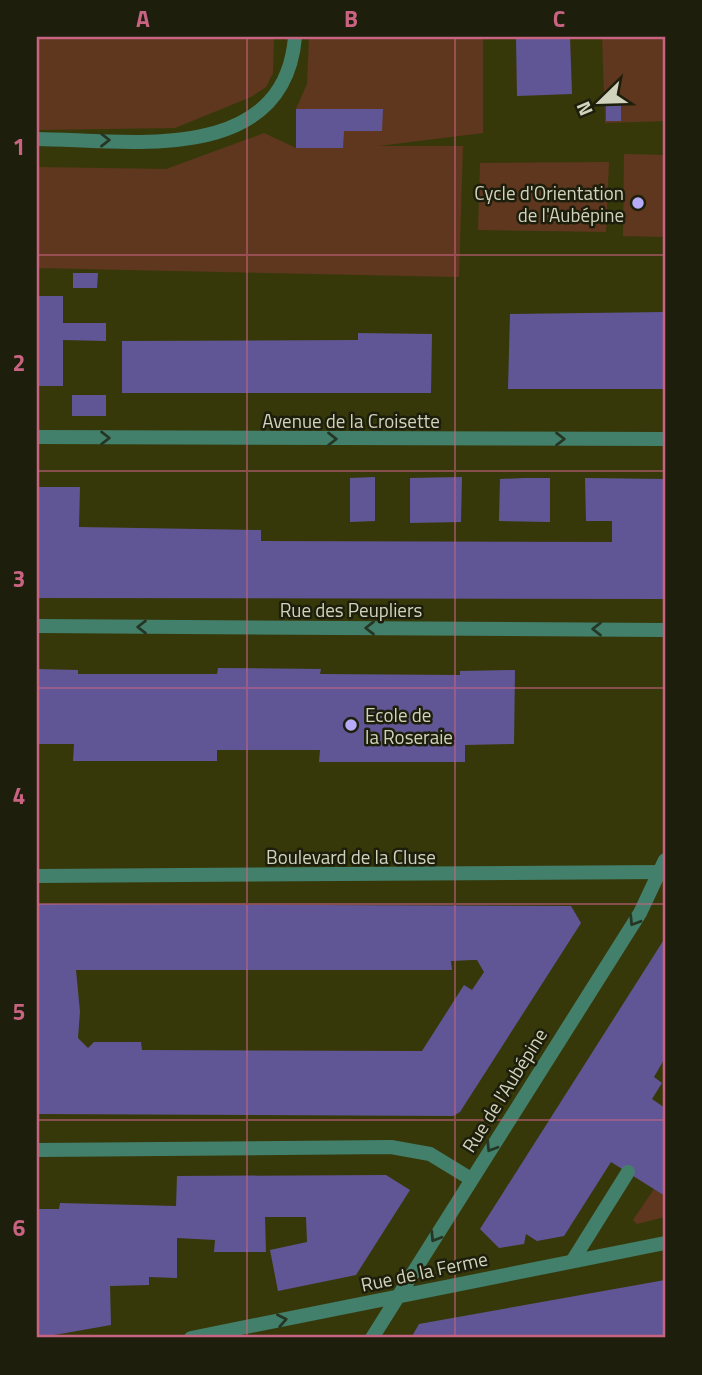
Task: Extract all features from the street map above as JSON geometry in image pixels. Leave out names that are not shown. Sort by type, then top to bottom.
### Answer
[{"type":"street","points":[[37,139],[189,140],[223,132],[254,117],[276,95],[285,77],[295,37]]},
{"type":"street","name":"Avenue de la Croisette","points":[[37,437],[665,439]]},
{"type":"street","name":"Rue des Peupliers","points":[[37,626],[665,630]]},
{"type":"street","name":"Boulevard de la Cluse","points":[[37,876],[663,868]]},
{"type":"street","name":"Rue de l'Aubépine","points":[[372,1338],[640,912],[663,868]]},
{"type":"street","points":[[37,1150],[391,1147],[430,1154],[471,1179]]},
{"type":"street","points":[[573,1260],[628,1172]]},
{"type":"street","name":"Rue de la Ferme","points":[[191,1338],[665,1242]]},
{"type":"shaded area","points":[[37,37],[274,37],[273,73],[266,87],[251,97],[175,128],[37,130]]},
{"type":"shaded area","points":[[309,37],[483,37],[483,133],[378,146],[463,146],[459,277],[37,268],[37,167],[166,169],[264,133],[296,148],[296,109],[307,84]]},
{"type":"shaded area","points":[[602,37],[665,37],[665,121],[605,123]]},
{"type":"shaded area","points":[[624,154],[665,155],[665,237],[623,236]]},
{"type":"shaded area","points":[[609,162],[606,232],[478,230],[480,163]]},
{"type":"shaded area","points":[[654,1189],[665,1196],[665,1217],[637,1224],[633,1220]]},
{"type":"building","points":[[516,37],[570,37],[572,94],[517,96]]},
{"type":"building","points":[[606,102],[621,102],[621,121],[606,121]]},
{"type":"building","points":[[296,109],[383,109],[382,131],[344,131],[343,148],[296,148]]},
{"type":"building","points":[[73,273],[98,273],[97,288],[73,288]]},
{"type":"building","points":[[37,296],[63,296],[63,323],[106,323],[106,341],[63,340],[63,386],[37,386]]},
{"type":"building","points":[[665,312],[665,389],[508,389],[510,314]]},
{"type":"building","points":[[358,333],[432,334],[431,393],[122,393],[122,341],[358,340]]},
{"type":"building","points":[[72,395],[106,395],[106,416],[72,416]]},
{"type":"building","points":[[375,477],[375,521],[350,522],[350,478]]},
{"type":"building","points":[[462,477],[461,522],[410,523],[410,478]]},
{"type":"building","points":[[550,478],[550,522],[499,521],[500,479]]},
{"type":"building","points":[[585,478],[665,479],[665,599],[37,598],[37,487],[80,487],[79,527],[261,530],[261,541],[612,542],[612,521],[586,521]]},
{"type":"building","points":[[218,668],[321,669],[320,674],[460,675],[460,671],[515,670],[514,744],[465,745],[465,762],[319,762],[320,750],[217,750],[217,761],[73,761],[74,744],[37,744],[37,669],[78,670],[78,674],[217,674]]},
{"type":"building","points":[[37,904],[571,906],[581,923],[460,1112],[453,1116],[37,1114]],"holes":[[[477,960],[484,972],[472,990],[464,985],[422,1051],[142,1050],[141,1042],[94,1042],[88,1048],[78,1038],[80,1012],[76,970],[452,970],[451,961]]]},
{"type":"building","points":[[665,938],[665,1058],[654,1077],[662,1083],[652,1099],[665,1108],[665,1196],[611,1162],[564,1236],[537,1241],[526,1234],[524,1244],[499,1248],[480,1229]]},
{"type":"building","points":[[386,1175],[410,1190],[356,1275],[278,1291],[270,1250],[307,1242],[306,1217],[265,1217],[266,1252],[214,1252],[215,1240],[177,1238],[177,1278],[149,1277],[149,1285],[110,1286],[111,1325],[37,1338],[37,1209],[59,1209],[60,1203],[176,1206],[177,1176]]},
{"type":"building","points":[[665,1280],[665,1338],[411,1338],[419,1324]]},
{"type":"place","name":"Cycle d'Orientation de l'Aubépine","points":[[638,203]]},
{"type":"place","name":"Ecole de la Roseraie","points":[[351,725]]}]
